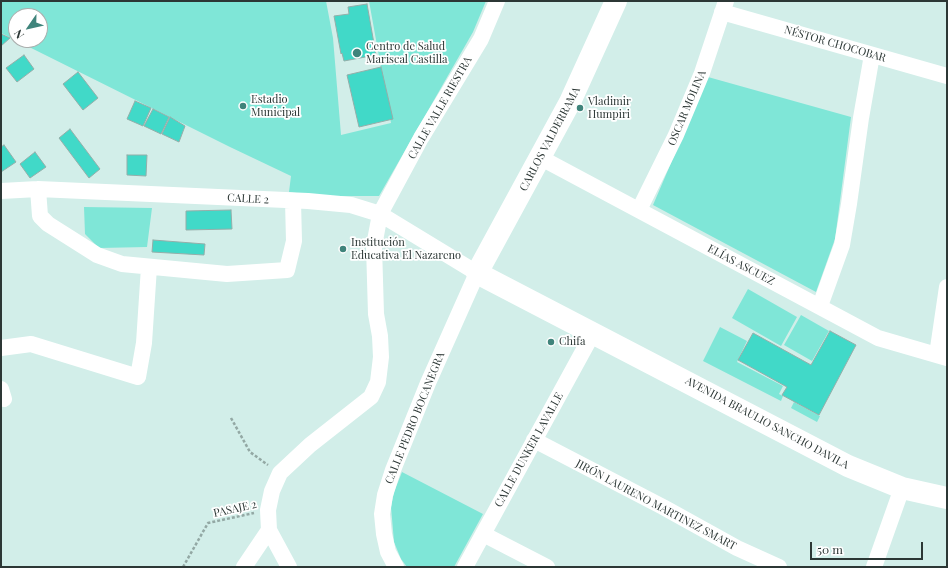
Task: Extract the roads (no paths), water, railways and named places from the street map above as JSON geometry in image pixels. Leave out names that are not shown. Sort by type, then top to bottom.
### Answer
[{"type":"street","name":"CALLE VALLE RIESTRA","points":[[268,530],[268,510],[272,491],[280,473],[310,445],[371,397],[378,382],[381,357],[380,336],[376,314],[374,246],[380,214],[422,138],[481,38],[497,1]]},
{"type":"street","name":"CARLOS VALDERRAMA","points":[[477,273],[541,158],[570,102],[616,1]]},
{"type":"street","name":"NÉSTOR CHOCOBAR","points":[[724,6],[872,54],[947,76]]},
{"type":"street","name":"OSCAR MOLINA","points":[[639,210],[676,135],[702,74],[724,6]]},
{"type":"street","points":[[820,306],[842,245],[872,54]]},
{"type":"street","name":"ELÍAS ASCUEZ","points":[[541,158],[878,338],[942,357]]},
{"type":"street","name":"CALLE 2","points":[[1,191],[38,189],[293,200],[351,205],[380,214],[477,273]]},
{"type":"street","points":[[38,189],[40,216],[48,224],[97,255],[122,264],[227,274],[287,270],[294,241],[293,200]]},
{"type":"street","points":[[1,348],[31,344],[138,377],[144,343],[149,267]]},
{"type":"street","name":"AVENIDA BRAULIO SANCHO DAVILA","points":[[477,273],[848,466],[902,488],[947,498]]},
{"type":"street","name":"CALLE PEDRO BOCANEGRA","points":[[396,567],[388,552],[384,534],[382,514],[385,495],[393,470],[428,383],[477,273]]},
{"type":"street","points":[[942,357],[947,287]]},
{"type":"street","name":"CALLE DUNKER LAVALLE","points":[[465,567],[593,332]]},
{"type":"street","name":"JIRÓN LAURENO MARTINEZ SMART","points":[[534,440],[737,548],[780,567]]},
{"type":"street","points":[[874,567],[902,488]]},
{"type":"street","points":[[244,567],[268,530],[289,567]]},
{"type":"street","points":[[483,534],[547,567]]},
{"type":"place","name":"Centro de Salud Mariscal Castilla","points":[[357,53]]},
{"type":"place","name":"Estadio Municipal","points":[[243,106]]},
{"type":"place","name":"Vladimir Humpiri","points":[[580,108]]},
{"type":"place","name":"Institución Educativa El Nazareno","points":[[343,249]]},
{"type":"place","name":"Chifa","points":[[551,342]]}]
